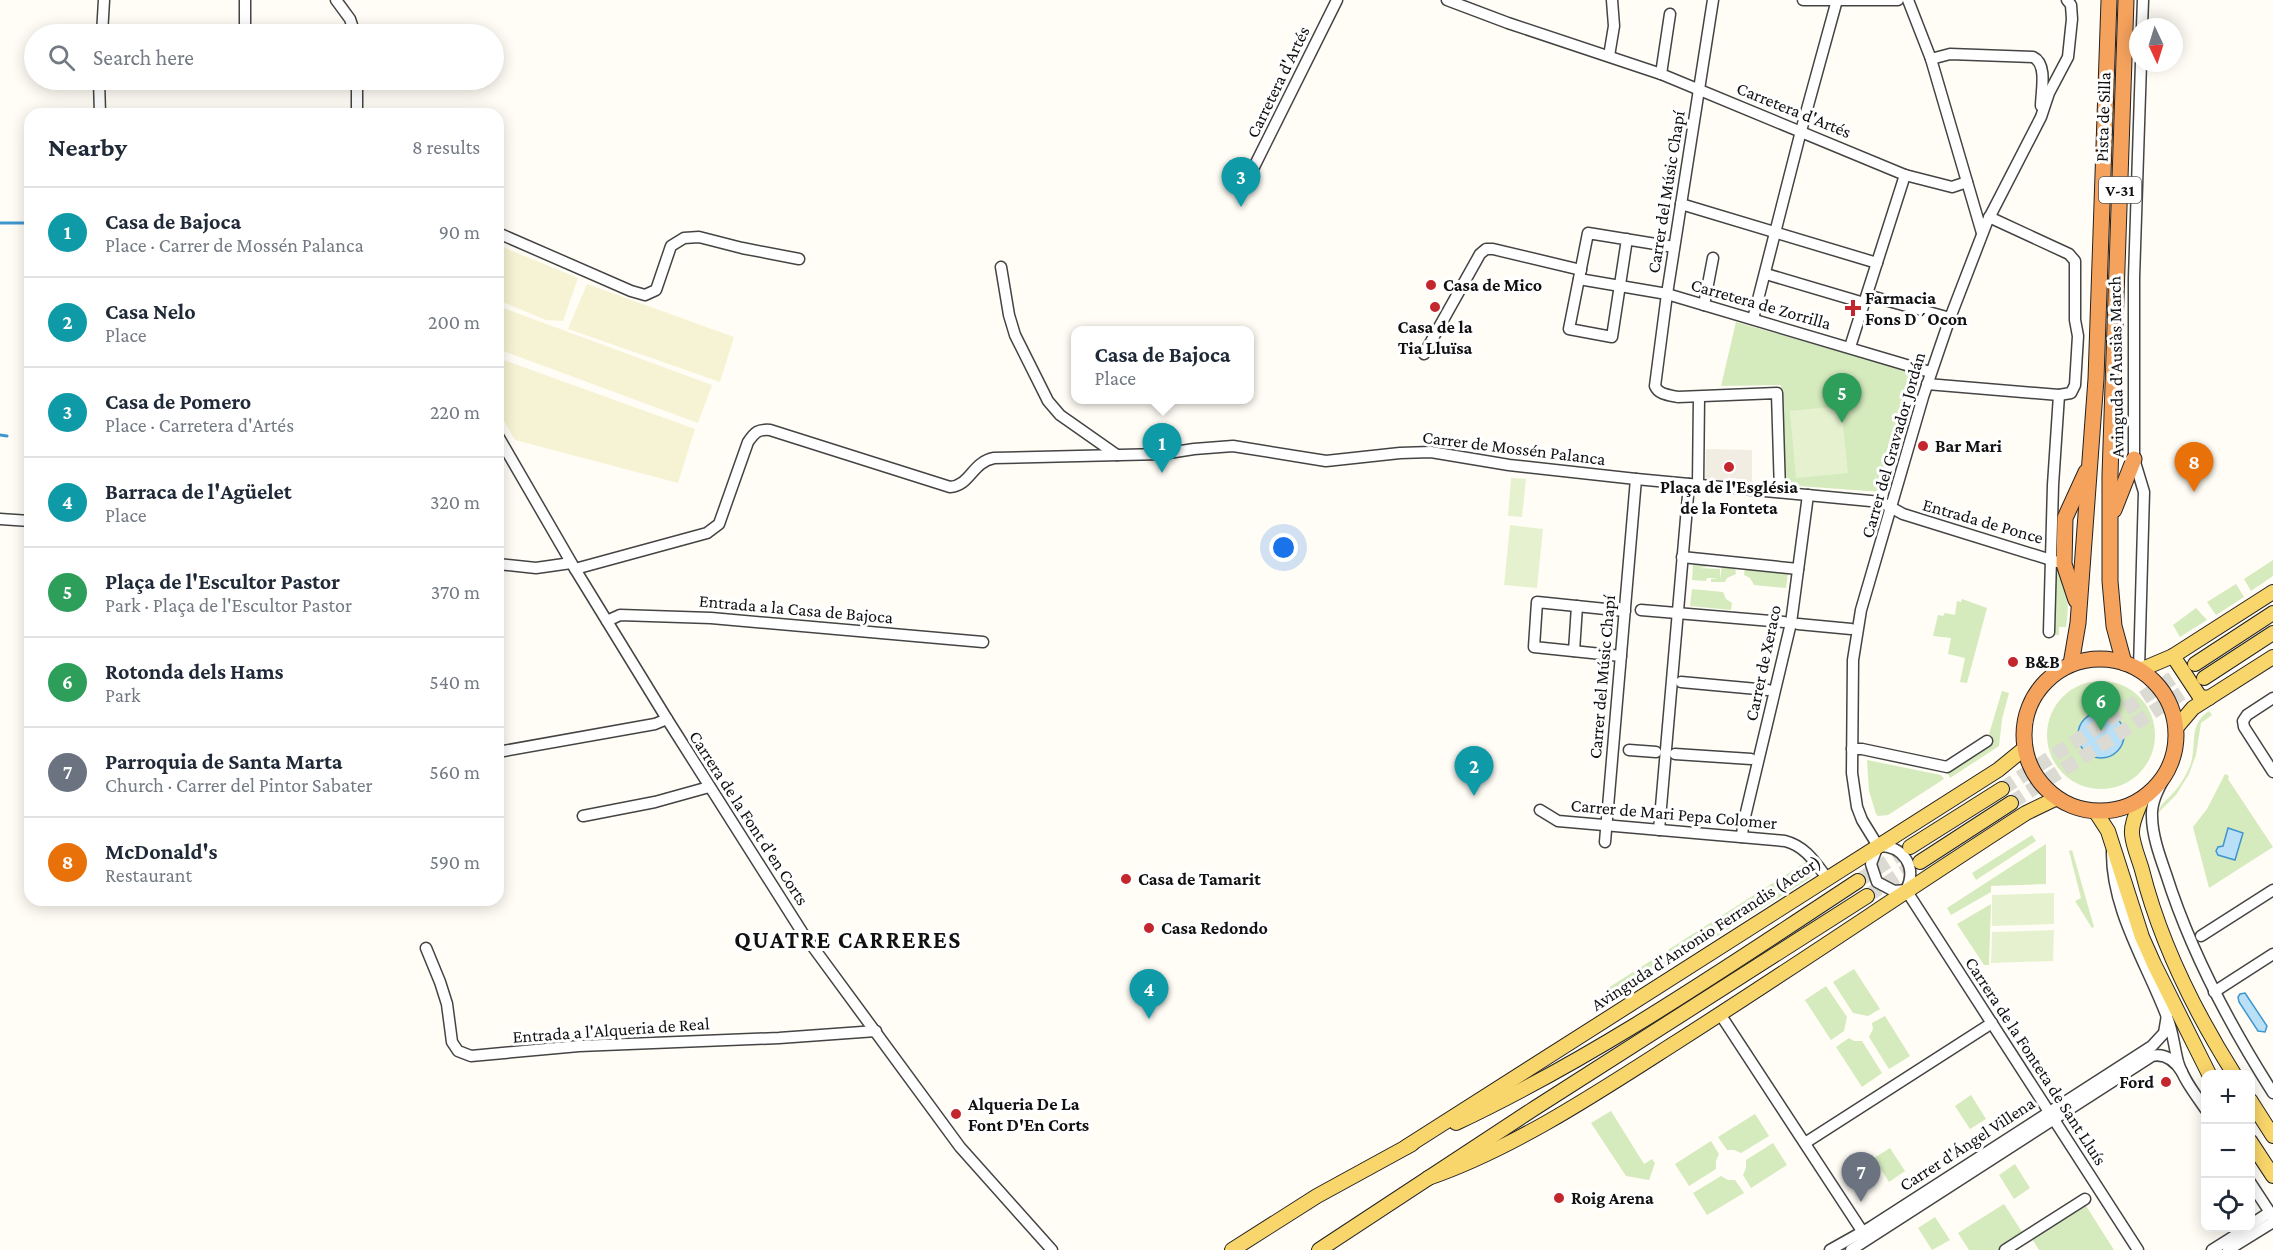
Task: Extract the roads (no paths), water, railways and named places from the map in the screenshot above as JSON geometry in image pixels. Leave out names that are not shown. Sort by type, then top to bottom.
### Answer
[{"type":"highway","name":"Avinguda d'Ausiàs March","points":[[2071,664],[2078,623],[2096,379],[2109,0]]},
{"type":"highway","name":"Pista de Silla","points":[[2114,380],[2126,0]]},
{"type":"highway","name":"Avinguda d'Ausiàs March","points":[[2114,380],[2110,475],[2110,581],[2114,626],[2124,663]]},
{"type":"highway","points":[[2111,518],[2134,459]]},
{"type":"highway","points":[[2078,623],[2075,598],[2058,561],[2065,518],[2090,464]]},
{"type":"highway","points":[[2092,659],[2124,663],[2140,669],[2165,694],[2173,710],[2176,728],[2175,752],[2166,773],[2156,788],[2142,799],[2119,809],[2082,810],[2057,798],[2036,777],[2025,748],[2024,723],[2033,698],[2049,678],[2071,664],[2092,659]]},
{"type":"main road","points":[[2140,669],[2173,656],[2273,591]]},
{"type":"main road","points":[[2195,664],[2273,614]]},
{"type":"main road","points":[[2204,678],[2273,633]]},
{"type":"main road","points":[[2173,656],[2200,697],[2209,698]]},
{"type":"main road","points":[[2176,728],[2193,708],[2273,657]]},
{"type":"main road","name":"Avinguda d'Antonio Ferrandis (Actor)","points":[[1406,1147],[1998,770],[2025,748]]},
{"type":"main road","points":[[1910,848],[2002,789]]},
{"type":"main road","points":[[1428,1178],[1465,1165],[1595,1093],[1720,1014],[2026,813],[2057,798]]},
{"type":"main road","points":[[2142,799],[2132,833],[2147,891],[2168,949],[2192,1000],[2232,1070]]},
{"type":"main road","points":[[1920,862],[2011,803]]},
{"type":"main road","points":[[2095,811],[2108,831],[2112,849],[2146,946],[2184,1028],[2207,1070]]},
{"type":"main road","name":"Avinguda d'Antonio Ferrandis (Actor)","points":[[1232,1250],[1317,1196],[1406,1147],[1520,1093],[1619,1036],[1858,881]]},
{"type":"main road","points":[[1324,1248],[1428,1178],[1867,896]]},
{"type":"main road","points":[[2255,1108],[2273,1136]]},
{"type":"main road","points":[[2255,1149],[2273,1176]]},
{"type":"street","points":[[245,0],[245,24]]},
{"type":"street","points":[[336,0],[352,24]]},
{"type":"street","name":"Carretera d'Artés","points":[[1248,180],[1337,0]]},
{"type":"street","name":"Carretera d'Artés","points":[[1447,0],[1661,74],[1905,175],[1952,187],[1967,182]]},
{"type":"street","points":[[1609,56],[1614,26],[1612,0]]},
{"type":"street","name":"Carrer del Músic Chapí","points":[[1699,397],[1664,394],[1655,386],[1674,247],[1713,0]]},
{"type":"street","points":[[1803,0],[1898,0]]},
{"type":"street","points":[[1754,319],[1801,131],[1838,0]]},
{"type":"street","points":[[1908,0],[1931,59],[1982,234]]},
{"type":"street","points":[[2142,18],[2143,0]]},
{"type":"street","name":"Carrer del Gravador Jordán","points":[[1878,846],[1857,807],[1852,773],[1853,660],[1861,610],[1930,372],[1950,318],[1989,217],[2041,117],[2049,93],[2070,51],[2072,19],[2069,3]]},
{"type":"street","points":[[102,24],[103,6]]},
{"type":"street","points":[[1661,74],[1670,14]]},
{"type":"street","points":[[1931,59],[1950,54],[2032,57],[2040,63],[2042,70],[2041,117]]},
{"type":"street","name":"Avinguda d'Ausiàs March","points":[[2140,669],[2144,492],[2134,459],[2134,278],[2141,72]]},
{"type":"street","points":[[99,90],[100,108]]},
{"type":"street","points":[[357,90],[357,108]]},
{"type":"street","points":[[1850,347],[1905,175]]},
{"type":"street","points":[[1681,204],[1877,263]]},
{"type":"street","name":"Avinguda d'Ausiàs March","points":[[1989,217],[2073,257],[2076,266],[2075,320],[2078,336],[2075,385],[2071,393],[2059,395]]},
{"type":"street","points":[[1627,239],[1612,337],[1569,329],[1588,233],[1627,239],[1674,247]]},
{"type":"street","points":[[504,235],[631,291],[645,295],[656,290],[671,246],[684,238],[699,237],[799,259]]},
{"type":"street","name":"Carretera de Zorrilla","points":[[1424,354],[1480,254],[1485,249],[1493,249],[1620,286],[1667,294],[1704,304],[1930,372]]},
{"type":"street","points":[[1704,304],[1713,258]]},
{"type":"street","points":[[1001,267],[1009,315],[1015,335],[1048,401],[1060,414],[1117,455]]},
{"type":"street","points":[[1766,274],[1950,318]]},
{"type":"street","points":[[1927,384],[2059,395],[2053,485],[2058,561],[2049,632]]},
{"type":"street","points":[[1659,830],[1682,557],[1693,484],[1699,397],[1777,393],[1780,492]]},
{"type":"street","name":"Carrer de Mossén Palanca","points":[[573,566],[707,533],[719,524],[748,442],[754,432],[761,429],[950,487],[962,484],[981,462],[994,458],[1162,454],[1194,448],[1233,446],[1326,461],[1431,452],[1509,465],[1881,502],[1891,510]]},
{"type":"street","name":"Carrera de la Font d'en Corts","points":[[504,446],[573,566],[709,787],[802,932],[960,1148],[1052,1250]]},
{"type":"street","name":"Carrer del Músic Chapí","points":[[1605,842],[1636,479]]},
{"type":"street","points":[[2053,485],[2064,500],[2065,518]]},
{"type":"street","name":"Carrer de Xeraco","points":[[1742,837],[1789,632],[1808,495]]},
{"type":"street","name":"Entrada de Ponce","points":[[1891,510],[1940,527],[2058,561]]},
{"type":"street","points":[[0,519],[24,521]]},
{"type":"street","points":[[1682,557],[1798,569]]},
{"type":"street","points":[[504,565],[536,568],[573,566]]},
{"type":"street","points":[[1621,656],[1534,647],[1537,602],[1625,611]]},
{"type":"street","points":[[1574,651],[1578,606]]},
{"type":"street","points":[[1641,610],[1784,622]]},
{"type":"street","name":"Entrada a la Casa de Bajoca","points":[[607,621],[620,615],[711,618],[983,642]]},
{"type":"street","points":[[1798,624],[1851,629]]},
{"type":"street","points":[[1681,682],[1768,690]]},
{"type":"street","points":[[2273,698],[2247,715],[2243,721],[2244,727],[2273,772]]},
{"type":"street","points":[[504,751],[655,724],[667,719]]},
{"type":"street","points":[[1851,749],[1862,748],[1947,767],[1987,741]]},
{"type":"street","points":[[1629,750],[1656,752]]},
{"type":"street","points":[[1675,754],[1751,759]]},
{"type":"street","points":[[2166,773],[2154,802],[2152,816],[2179,914],[2214,992],[2273,1093]]},
{"type":"street","points":[[583,816],[655,802],[709,787]]},
{"type":"street","name":"Carrer de Mari Pepa Colomer","points":[[1540,810],[1558,821],[1794,843],[1809,854],[1827,878]]},
{"type":"street","points":[[1878,846],[1892,848],[1904,856],[1911,869],[1910,883],[1906,890],[1894,891],[1878,882],[1871,864],[1878,846]]},
{"type":"street","points":[[2112,849],[2112,870],[2123,910],[2149,977],[2167,1015],[2182,1072],[2201,1103]]},
{"type":"street","name":"Carrera de la Fonteta de Sant Lluís","points":[[1906,890],[2138,1250]]},
{"type":"street","points":[[2201,936],[2273,890]]},
{"type":"street","name":"Entrada a l'Alqueria de Real","points":[[426,948],[447,1004],[452,1042],[458,1051],[471,1056],[579,1046],[779,1038],[876,1031]]},
{"type":"street","points":[[2214,992],[2273,954]]},
{"type":"street","points":[[1720,1014],[1865,1236]]},
{"type":"street","name":"Carrer d'Ángel Villena","points":[[1830,1250],[1865,1236],[2051,1115],[2156,1043],[2164,1033],[2167,1015]]},
{"type":"street","points":[[1804,1143],[1992,1023]]},
{"type":"street","name":"Carrer d'Ángel Villena","points":[[2051,1115],[2152,1056],[2169,1058],[2182,1072]]},
{"type":"street","points":[[2255,1190],[2272,1217]]},
{"type":"street","points":[[2004,1250],[2085,1199]]},
{"type":"street","points":[[2255,1224],[2272,1217]]},
{"type":"street","points":[[2228,1250],[2272,1217]]},
{"type":"street","points":[[2212,1250],[2240,1232]]},
{"type":"street","name":"Carrer d'Ángel Villena","points":[[1851,1250],[1865,1236]]},
{"type":"water","points":[[2101,712],[2117,719],[2124,735],[2117,751],[2101,758],[2085,751],[2078,735],[2085,719]]},
{"type":"water","points":[[2228,828],[2243,833],[2235,860],[2218,855],[2216,851],[2218,847],[2223,846]]},
{"type":"water","points":[[2245,993],[2267,1026],[2265,1032],[2258,1031],[2239,1002],[2240,994]]},
{"type":"waterway","points":[[0,223],[24,223]]},
{"type":"waterway","points":[[0,435],[7,436]]},
{"type":"tunnel","points":[[2002,789],[2193,665]]},
{"type":"tunnel","points":[[2011,803],[2201,681]]},
{"type":"tunnel","points":[[1858,881],[1910,847]]},
{"type":"tunnel","points":[[1867,896],[1918,863]]},
{"type":"place","name":"Casa de Pomero","points":[[1241,207]]},
{"type":"place","name":"Casa de Mico","points":[[1431,285]]},
{"type":"place","name":"Casa de la Tia Lluïsa","points":[[1435,307]]},
{"type":"place","name":"Farmacia Fons D´Ocon","points":[[1853,308]]},
{"type":"place","name":"Plaça de l'Escultor Pastor","points":[[1842,423]]},
{"type":"place","name":"Bar Mari","points":[[1923,446]]},
{"type":"place","name":"Plaça de l'Església de la Fonteta","points":[[1729,467]]},
{"type":"place","name":"Casa de Bajoca","points":[[1162,473]]},
{"type":"place","name":"McDonald's","points":[[2194,492]]},
{"type":"place","name":"B&B","points":[[2013,662]]},
{"type":"place","name":"Rotonda dels Hams","points":[[2101,731]]},
{"type":"place","name":"Casa Nelo","points":[[1474,796]]},
{"type":"place","name":"Casa de Tamarit","points":[[1126,879]]},
{"type":"place","name":"Casa Redondo","points":[[1149,928]]},
{"type":"place","name":"Barraca de l'Agüelet","points":[[1149,1019]]},
{"type":"place","name":"Ford","points":[[2166,1082]]},
{"type":"place","name":"Alqueria De La Font D'En Corts","points":[[956,1114]]},
{"type":"place","name":"Roig Arena","points":[[1559,1198]]},
{"type":"place","name":"Parroquia de Santa Marta","points":[[1861,1202]]},
{"type":"district","name":"QUATRE CARRERES","points":[[848,940]]}]
